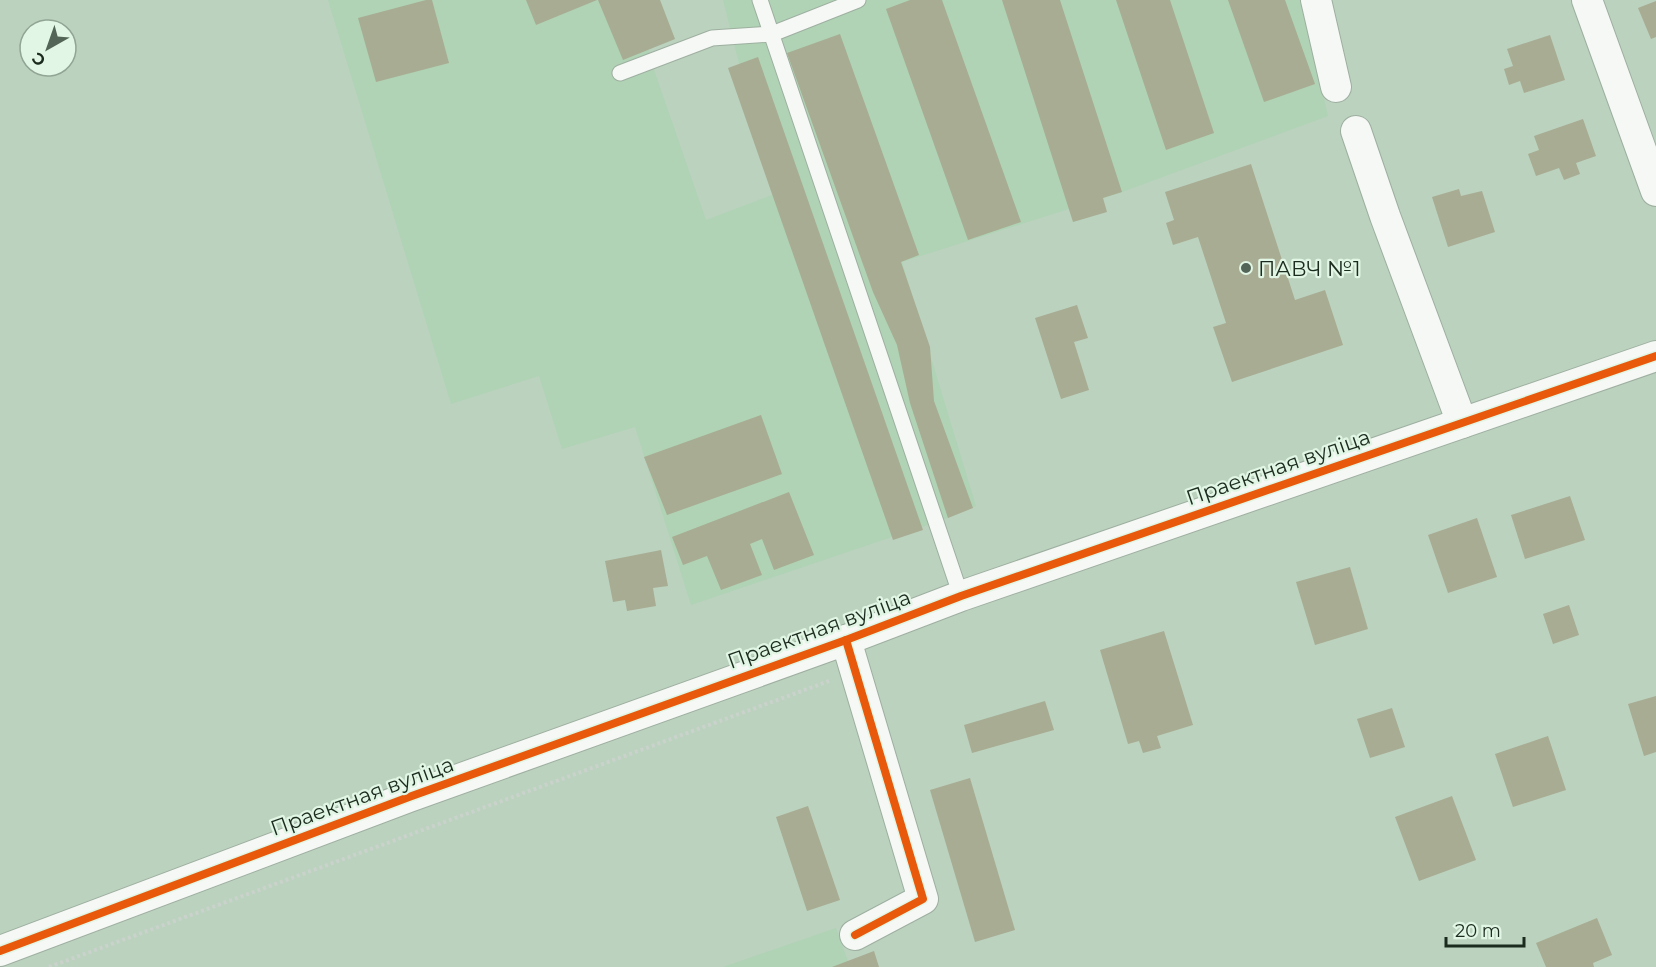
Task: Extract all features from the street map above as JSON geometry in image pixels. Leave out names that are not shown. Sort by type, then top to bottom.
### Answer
[{"type":"street","points":[[1316,0],[1336,87]]},
{"type":"street","points":[[1587,0],[1656,191]]},
{"type":"street","points":[[1356,130],[1385,216],[1462,423]]},
{"type":"street","name":"Праектная вуліца","points":[[0,951],[409,797],[962,596],[1656,356]]},
{"type":"street","points":[[846,640],[923,899],[855,935]]},
{"type":"lane","points":[[760,0],[962,596]]},
{"type":"lane","points":[[620,72],[712,38],[772,34],[858,0]]},
{"type":"path","points":[[49,967],[855,671]]},
{"type":"shaded area","points":[[328,0],[660,0],[675,39],[649,49],[651,61],[706,220],[772,195],[723,0],[1302,0],[1328,116],[1122,192],[902,262],[976,506],[948,518],[691,605],[635,427],[562,449],[539,376],[451,404]]},
{"type":"shaded area","points":[[836,928],[850,967],[723,967]]},
{"type":"building","points":[[432,0],[449,63],[376,82],[358,18]]},
{"type":"building","points":[[526,0],[597,0],[536,25]]},
{"type":"building","points":[[598,0],[660,0],[675,39],[623,60]]},
{"type":"building","points":[[910,0],[942,0],[1021,222],[968,240],[886,9]]},
{"type":"building","points":[[1002,0],[1060,0],[1122,192],[1103,198],[1107,212],[1073,222]]},
{"type":"building","points":[[1116,0],[1170,0],[1214,133],[1166,150]]},
{"type":"building","points":[[1228,0],[1285,0],[1315,84],[1264,102]]},
{"type":"building","points":[[1656,1],[1656,37],[1651,39],[1638,8]]},
{"type":"building","points":[[840,34],[919,255],[901,262],[930,347],[934,401],[973,508],[948,518],[910,403],[897,345],[873,292],[787,53]]},
{"type":"building","points":[[1550,35],[1565,80],[1524,93],[1520,81],[1509,85],[1504,69],[1513,66],[1507,49]]},
{"type":"building","points":[[758,57],[923,530],[893,540],[728,68]]},
{"type":"building","points":[[1583,119],[1596,156],[1576,163],[1580,174],[1564,180],[1559,168],[1536,176],[1528,154],[1539,150],[1534,136]]},
{"type":"building","name":"ПАВЧ №1","points":[[1251,164],[1295,300],[1325,290],[1343,345],[1232,382],[1213,327],[1226,323],[1198,237],[1173,245],[1166,223],[1174,220],[1165,192]]},
{"type":"building","points":[[1459,189],[1461,196],[1482,191],[1495,232],[1448,247],[1432,197]]},
{"type":"building","points":[[1077,305],[1088,338],[1074,342],[1089,390],[1061,399],[1035,318]]},
{"type":"building","points":[[761,415],[782,474],[667,515],[644,457]]},
{"type":"building","points":[[789,492],[814,555],[774,570],[762,539],[750,544],[762,575],[721,590],[707,556],[683,565],[672,537]]},
{"type":"building","points":[[1570,496],[1585,540],[1525,559],[1511,515]]},
{"type":"building","points":[[1477,518],[1497,577],[1448,593],[1428,535]]},
{"type":"building","points":[[661,550],[668,586],[653,588],[656,606],[627,611],[625,600],[613,602],[605,561]]},
{"type":"building","points":[[1350,567],[1368,629],[1315,645],[1296,582]]},
{"type":"building","points":[[1569,605],[1579,635],[1553,644],[1543,614]]},
{"type":"building","points":[[1164,631],[1193,725],[1157,736],[1161,748],[1143,753],[1139,741],[1128,744],[1100,650]]},
{"type":"building","points":[[1656,696],[1656,752],[1644,756],[1628,704]]},
{"type":"building","points":[[1045,701],[1054,730],[972,753],[964,725]]},
{"type":"building","points":[[1392,708],[1405,747],[1370,758],[1357,719]]},
{"type":"building","points":[[1548,736],[1566,790],[1513,807],[1495,754]]},
{"type":"building","points":[[970,778],[1015,930],[975,942],[930,790]]},
{"type":"building","points":[[1452,796],[1476,860],[1419,881],[1395,817]]},
{"type":"building","points":[[808,806],[840,900],[807,911],[776,817]]},
{"type":"building","points":[[1597,918],[1612,955],[1593,963],[1594,967],[1546,967],[1536,943]]},
{"type":"building","points":[[874,951],[879,967],[832,967]]},
{"type":"cycle path","points":[[0,951],[409,797],[846,640],[961,596],[1656,356]]},
{"type":"cycle path","points":[[846,640],[923,899],[855,935]]},
{"type":"place","name":"ПАВЧ №1","points":[[1246,268]]}]
